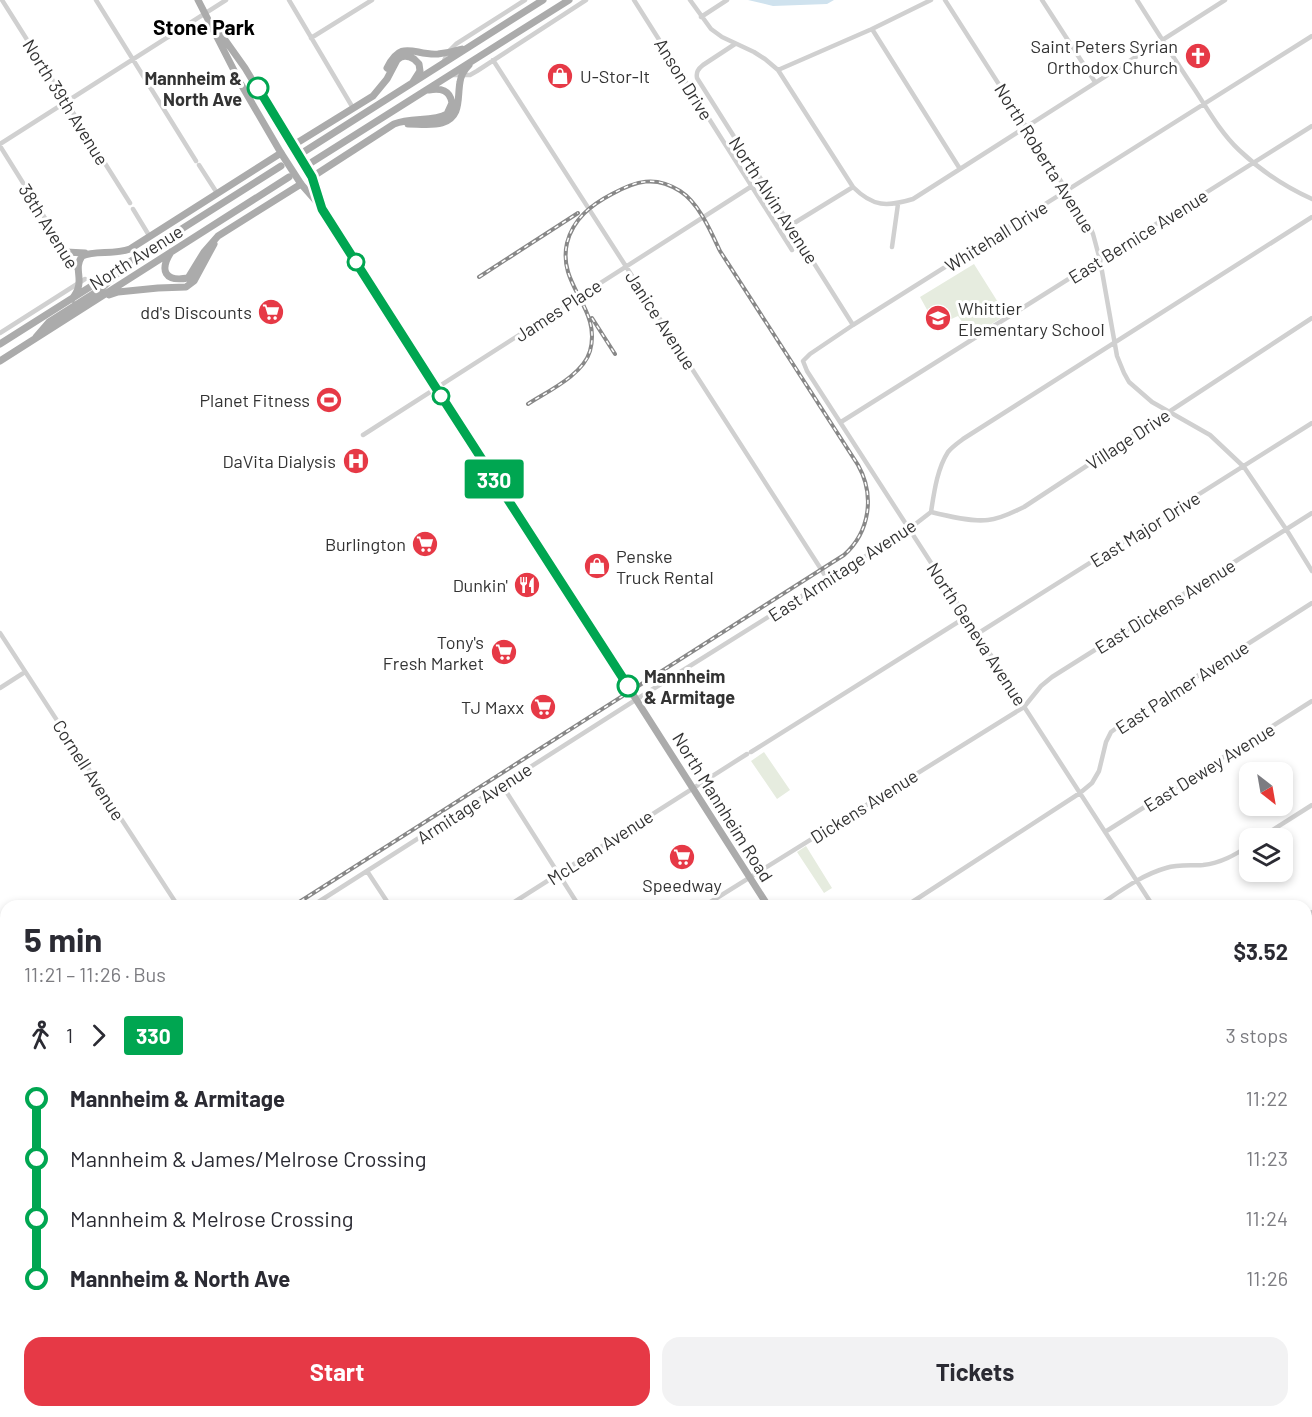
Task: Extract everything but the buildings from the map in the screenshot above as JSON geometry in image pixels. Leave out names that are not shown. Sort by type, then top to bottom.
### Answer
[{"type":"main road","name":"North Mannheim Road","points":[[198,0],[229,43],[312,177],[322,209]]},
{"type":"main road","points":[[302,153],[543,0]]},
{"type":"main road","points":[[309,164],[568,0]]},
{"type":"main road","name":"North Mannheim Road","points":[[206,13],[220,45],[281,153],[301,184],[322,209],[764,900]]},
{"type":"main road","points":[[378,90],[392,59],[398,53],[407,50],[436,54],[471,46]]},
{"type":"main road","points":[[292,146],[373,96],[397,60],[405,56],[414,59],[419,64],[420,71],[413,82]]},
{"type":"main road","points":[[385,130],[405,124],[444,123],[454,115],[457,109],[460,78],[473,60]]},
{"type":"main road","points":[[312,177],[394,124],[404,120],[438,118],[447,114],[452,107],[450,95],[436,88],[426,90]]},
{"type":"main road","points":[[66,252],[122,252],[150,237],[281,153]]},
{"type":"main road","name":"North Avenue","points":[[0,344],[282,166]]},
{"type":"main road","name":"North Avenue","points":[[0,361],[288,177]]},
{"type":"main road","points":[[171,252],[165,268],[168,276],[177,280],[188,278],[204,252],[218,236],[301,184]]},
{"type":"main road","points":[[101,297],[117,292],[186,287],[194,281],[218,236]]},
{"type":"main road","points":[[72,299],[82,279],[79,260],[85,254],[91,253]]},
{"type":"main road","points":[[33,340],[48,322],[100,289],[129,262]]},
{"type":"main road","points":[[82,279],[90,281],[104,278]]},
{"type":"street","name":"North 39th Avenue","points":[[2,0],[130,203]]},
{"type":"street","points":[[96,0],[217,193]]},
{"type":"street","points":[[0,145],[226,0]]},
{"type":"street","points":[[289,0],[353,108]]},
{"type":"street","points":[[311,38],[372,0]]},
{"type":"street","points":[[442,64],[448,52],[456,44],[525,0]]},
{"type":"street","points":[[568,0],[572,9]]},
{"type":"street","points":[[449,75],[470,75],[585,0]]},
{"type":"street","name":"Anson Drive","points":[[634,0],[792,250]]},
{"type":"street","points":[[690,0],[711,29],[735,44],[754,52],[778,70],[853,187],[863,197],[887,204],[913,200],[1225,0]]},
{"type":"street","points":[[701,17],[727,0]]},
{"type":"street","points":[[778,70],[872,29],[931,0]]},
{"type":"street","name":"North Roberta Avenue","points":[[945,0],[1094,234],[1114,343],[1120,365],[1129,382],[1152,402],[1210,435],[1244,467],[1312,570]]},
{"type":"street","points":[[1042,0],[1095,82]]},
{"type":"street","points":[[1137,0],[1230,141],[1254,163],[1286,186],[1312,199]]},
{"type":"street","points":[[872,29],[960,169]]},
{"type":"street","name":"Whitehall Drive","points":[[803,361],[854,325],[1312,36]]},
{"type":"street","name":"North Alvin Avenue","points":[[735,44],[698,69],[696,74],[699,82],[854,325]]},
{"type":"street","name":"Janice Avenue","points":[[493,60],[828,580]]},
{"type":"street","name":"East Bernice Avenue","points":[[841,422],[1312,126]]},
{"type":"street","name":"38th Avenue","points":[[0,145],[82,279]]},
{"type":"street","name":"James Place","points":[[363,435],[752,186]]},
{"type":"street","points":[[791,225],[853,187]]},
{"type":"street","points":[[892,247],[898,204]]},
{"type":"street","points":[[133,209],[150,237]]},
{"type":"street","name":"East Armitage Avenue","points":[[637,699],[909,529],[931,512],[939,476],[949,450],[963,439],[1312,217]]},
{"type":"street","name":"North Avenue","points":[[0,333],[82,279]]},
{"type":"street","name":"Village Drive","points":[[931,512],[974,520],[988,520],[1024,507],[1312,318]]},
{"type":"street","name":"North Geneva Avenue","points":[[803,361],[807,371],[1149,900]]},
{"type":"street","name":"East Major Drive","points":[[977,634],[1312,423]]},
{"type":"street","name":"East Dickens Avenue","points":[[1024,706],[1052,677],[1312,513]]},
{"type":"street","name":"East Palmer Avenue","points":[[915,900],[1092,783],[1099,771],[1106,742],[1116,728],[1312,603]]},
{"type":"street","points":[[693,788],[966,617]]},
{"type":"street","name":"Cornell Avenue","points":[[0,633],[174,900]]},
{"type":"street","points":[[0,688],[25,672]]},
{"type":"street","name":"Armitage Avenue","points":[[321,900],[637,699]]},
{"type":"street","name":"East Dewey Avenue","points":[[1105,832],[1312,701]]},
{"type":"street","name":"Dickens Avenue","points":[[713,900],[1024,706]]},
{"type":"street","points":[[502,785],[575,900]]},
{"type":"street","name":"McLean Avenue","points":[[518,900],[693,788]]},
{"type":"street","points":[[1276,828],[1312,805]]},
{"type":"street","points":[[1107,900],[1137,881],[1167,867],[1216,863],[1239,852]]},
{"type":"street","points":[[367,871],[386,900]]},
{"type":"shaded area","points":[[974,264],[1006,315],[972,336],[958,316],[936,326],[920,297]]},
{"type":"shaded area","points":[[764,752],[790,790],[777,799],[751,761]]},
{"type":"shaded area","points":[[806,846],[832,888],[824,893],[797,852]]},
{"type":"water","points":[[748,0],[834,0],[827,4],[773,6]]},
{"type":"railway","points":[[302,900],[844,555],[860,535],[868,501],[867,488],[858,465],[720,251],[699,210],[687,196],[671,186],[654,181],[637,183],[604,198],[578,220],[567,243],[566,258],[568,272],[590,322],[592,336],[590,351],[586,360],[573,375],[528,404]]},
{"type":"railway","points":[[479,277],[578,213]]},
{"type":"railway","points":[[592,318],[615,354]]},
{"type":"bus line","name":"330","points":[[258,88],[312,177],[322,209],[628,686]]},
{"type":"place","name":"Saint Peters Syrian Orthodox Church","points":[[1198,56]]},
{"type":"place","name":"U-Stor-It","points":[[560,76]]},
{"type":"place","name":"Mannheim & North Ave","points":[[258,88]]},
{"type":"place","name":"dd's Discounts","points":[[271,312]]},
{"type":"place","name":"Whittier Elementary School","points":[[938,318]]},
{"type":"place","name":"Planet Fitness","points":[[329,400]]},
{"type":"place","name":"DaVita Dialysis","points":[[356,461]]},
{"type":"place","name":"Burlington","points":[[425,544]]},
{"type":"place","name":"Penske Truck Rental","points":[[597,566]]},
{"type":"place","name":"Dunkin'","points":[[527,585]]},
{"type":"place","name":"Tony's Fresh Market","points":[[504,652]]},
{"type":"place","name":"Mannheim & Armitage","points":[[628,686]]},
{"type":"place","name":"TJ Maxx","points":[[543,707]]},
{"type":"place","name":"Speedway","points":[[682,857]]},
{"type":"district","name":"Stone Park","points":[[204,26]]}]
